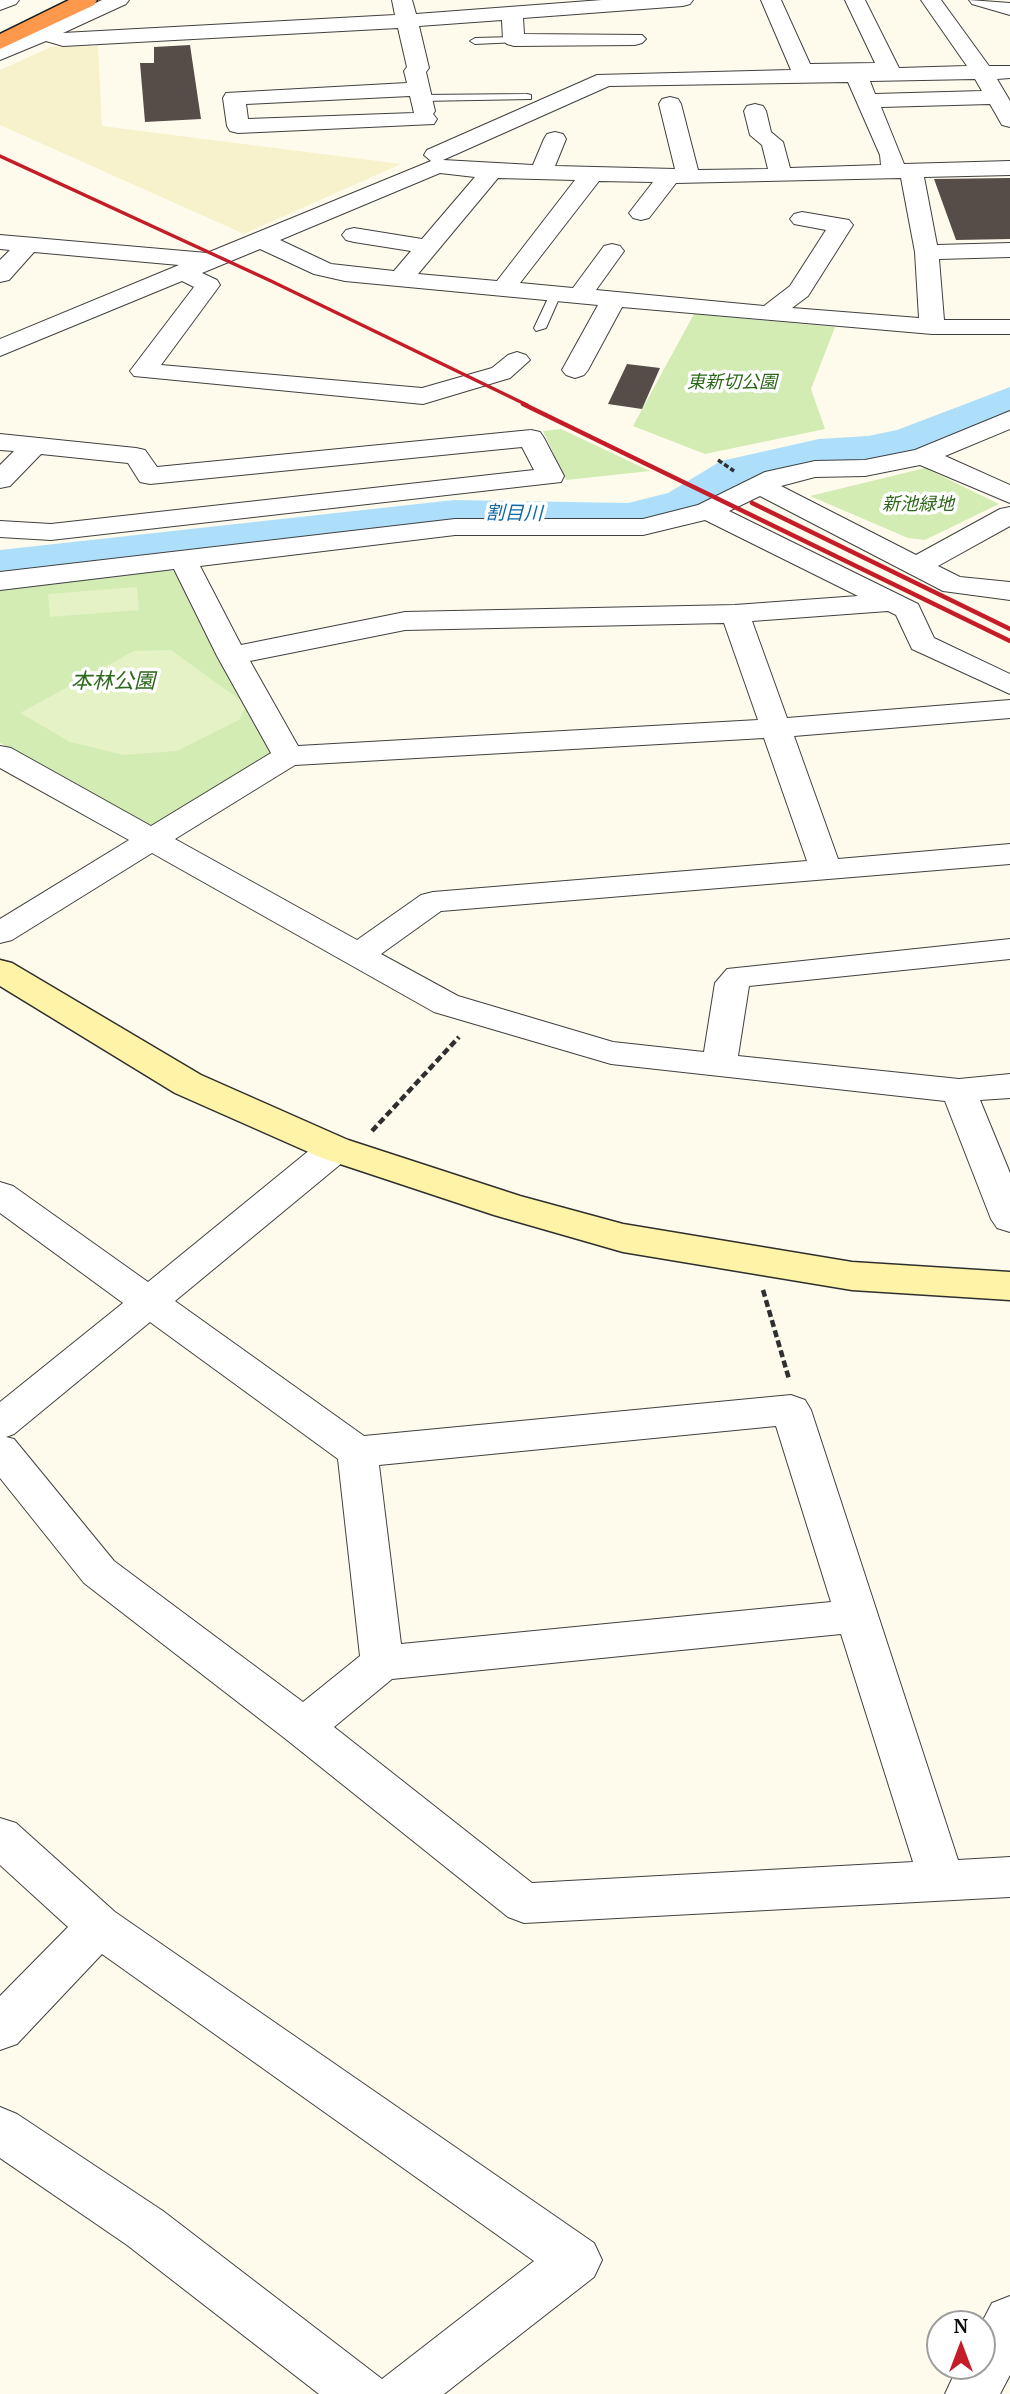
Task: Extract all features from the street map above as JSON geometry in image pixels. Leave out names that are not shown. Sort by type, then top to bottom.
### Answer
[{"type":"highway","points":[[0,15],[31,0]]},
{"type":"highway","points":[[4,35],[60,0]]},
{"type":"highway","points":[[4,35],[86,0]]},
{"type":"street","points":[[0,4],[9,0]]},
{"type":"street","points":[[0,54],[119,0]]},
{"type":"street","points":[[44,33],[63,40],[235,42],[404,10],[512,13],[550,5],[625,5],[683,0]]},
{"type":"street","points":[[771,0],[802,70],[855,72],[889,69],[855,0]]},
{"type":"street","points":[[931,0],[982,72],[1010,120]]},
{"type":"street","points":[[979,0],[1010,9]]},
{"type":"street","points":[[625,5],[642,64]]},
{"type":"street","points":[[404,10],[436,160]]},
{"type":"street","points":[[512,13],[514,40],[635,39]]},
{"type":"street","points":[[855,72],[891,155],[902,171],[927,252],[932,327]]},
{"type":"street","points":[[4,343],[261,240],[605,80],[855,72],[1010,72]]},
{"type":"street","points":[[867,101],[996,97]]},
{"type":"street","points":[[234,98],[422,102],[238,126],[234,98]]},
{"type":"street","points":[[670,104],[678,176]]},
{"type":"street","points":[[755,111],[761,135],[772,142],[781,175]]},
{"type":"street","points":[[541,173],[555,139]]},
{"type":"street","points":[[436,160],[492,171],[591,175],[781,175],[1010,168]]},
{"type":"street","points":[[400,280],[492,171]]},
{"type":"street","points":[[503,289],[591,175]]},
{"type":"street","points":[[641,213],[678,176]]},
{"type":"street","points":[[769,314],[799,291],[841,225],[803,219]]},
{"type":"street","points":[[354,235],[428,247]]},
{"type":"street","points":[[261,240],[323,268],[345,274],[932,327],[1010,327]]},
{"type":"street","points":[[0,242],[209,261]]},
{"type":"street","points":[[0,275],[28,244]]},
{"type":"street","points":[[927,252],[1010,250]]},
{"type":"street","points":[[567,295],[612,251]]},
{"type":"street","points":[[183,272],[208,285],[143,371],[423,396],[500,373],[517,360]]},
{"type":"street","points":[[575,370],[614,299]]},
{"type":"street","points":[[0,581],[455,527],[643,527],[708,511],[775,478],[816,469],[865,468],[923,457],[1010,419]]},
{"type":"street","points":[[0,442],[136,456],[150,476],[531,438],[551,477],[51,532],[0,529]]},
{"type":"street","points":[[0,480],[34,446]]},
{"type":"street","points":[[923,457],[1010,495]]},
{"type":"street","points":[[268,465],[280,505]]},
{"type":"street","points":[[759,485],[953,585],[1010,591]]},
{"type":"street","points":[[708,511],[908,610],[922,643],[1010,685]]},
{"type":"street","points":[[917,566],[1010,515]]},
{"type":"street","points":[[184,561],[232,656],[288,756]]},
{"type":"street","points":[[232,656],[405,621],[734,614],[894,602]]},
{"type":"street","points":[[734,614],[826,869]]},
{"type":"street","points":[[0,933],[150,838],[288,756],[774,728],[1010,709]]},
{"type":"street","points":[[0,755],[446,1004],[611,1053],[959,1091],[1010,1086]]},
{"type":"street","points":[[359,954],[433,902],[1010,854]]},
{"type":"street","points":[[719,1065],[732,983],[739,976],[1010,949]]},
{"type":"street","points":[[0,971],[188,1084],[342,1152],[508,1206],[624,1238],[755,1262],[852,1276],[1010,1286]]},
{"type":"street","points":[[959,1091],[1010,1219]]},
{"type":"street","points":[[0,1424],[342,1152]]},
{"type":"street","points":[[0,1195],[357,1452],[791,1410],[942,1881]]},
{"type":"street","points":[[0,1450],[99,1572],[303,1727],[524,1903],[1010,1877]]},
{"type":"street","points":[[357,1452],[382,1663]]},
{"type":"street","points":[[303,1727],[382,1663],[855,1616]]},
{"type":"street","points":[[0,1837],[99,1926],[576,2260],[402,2394]]},
{"type":"street","points":[[0,2029],[99,1926]]},
{"type":"street","points":[[0,2130],[145,2228],[362,2394]]},
{"type":"street","points":[[972,2394],[1010,2321]]},
{"type":"lane","points":[[475,41],[514,40]]},
{"type":"lane","points":[[422,102],[527,97]]},
{"type":"lane","points":[[540,328],[567,295]]},
{"type":"path","points":[[342,1152],[481,1014]]},
{"type":"path","points":[[755,1262],[795,1399],[791,1410]]},
{"type":"shaded area","points":[[98,46],[102,126],[401,164],[244,234],[0,125],[0,70],[51,47]]},
{"type":"green space","name":"東新切公園","points":[[694,314],[835,327],[811,389],[825,429],[705,454],[633,426]]},
{"type":"green space","points":[[561,429],[650,471],[566,480],[543,431]]},
{"type":"green space","name":"新池緑地","points":[[925,468],[999,504],[925,540],[908,538],[810,496]]},
{"type":"green space","name":"本林公園","points":[[162,568],[176,572],[270,749],[270,757],[160,824],[146,825],[0,743],[0,585]]},
{"type":"green space","points":[[137,587],[139,610],[50,617],[48,594]]},
{"type":"green space","points":[[171,650],[247,705],[239,720],[177,751],[124,755],[70,742],[20,713],[134,651]]},
{"type":"building","points":[[190,45],[201,119],[145,122],[140,63],[154,63],[154,47]]},
{"type":"building","points":[[1010,178],[1010,239],[956,240],[934,179]]},
{"type":"building","points":[[627,364],[660,368],[642,409],[608,404]]},
{"type":"waterway","name":"割目川","points":[[0,564],[454,513],[628,516],[684,502],[736,470],[819,452],[868,449],[908,441],[1010,400]]},
{"type":"railway","points":[[0,156],[271,281],[527,405]]},
{"type":"railway","points":[[523,404],[1010,641]]},
{"type":"railway","points":[[752,503],[1010,629]]}]
